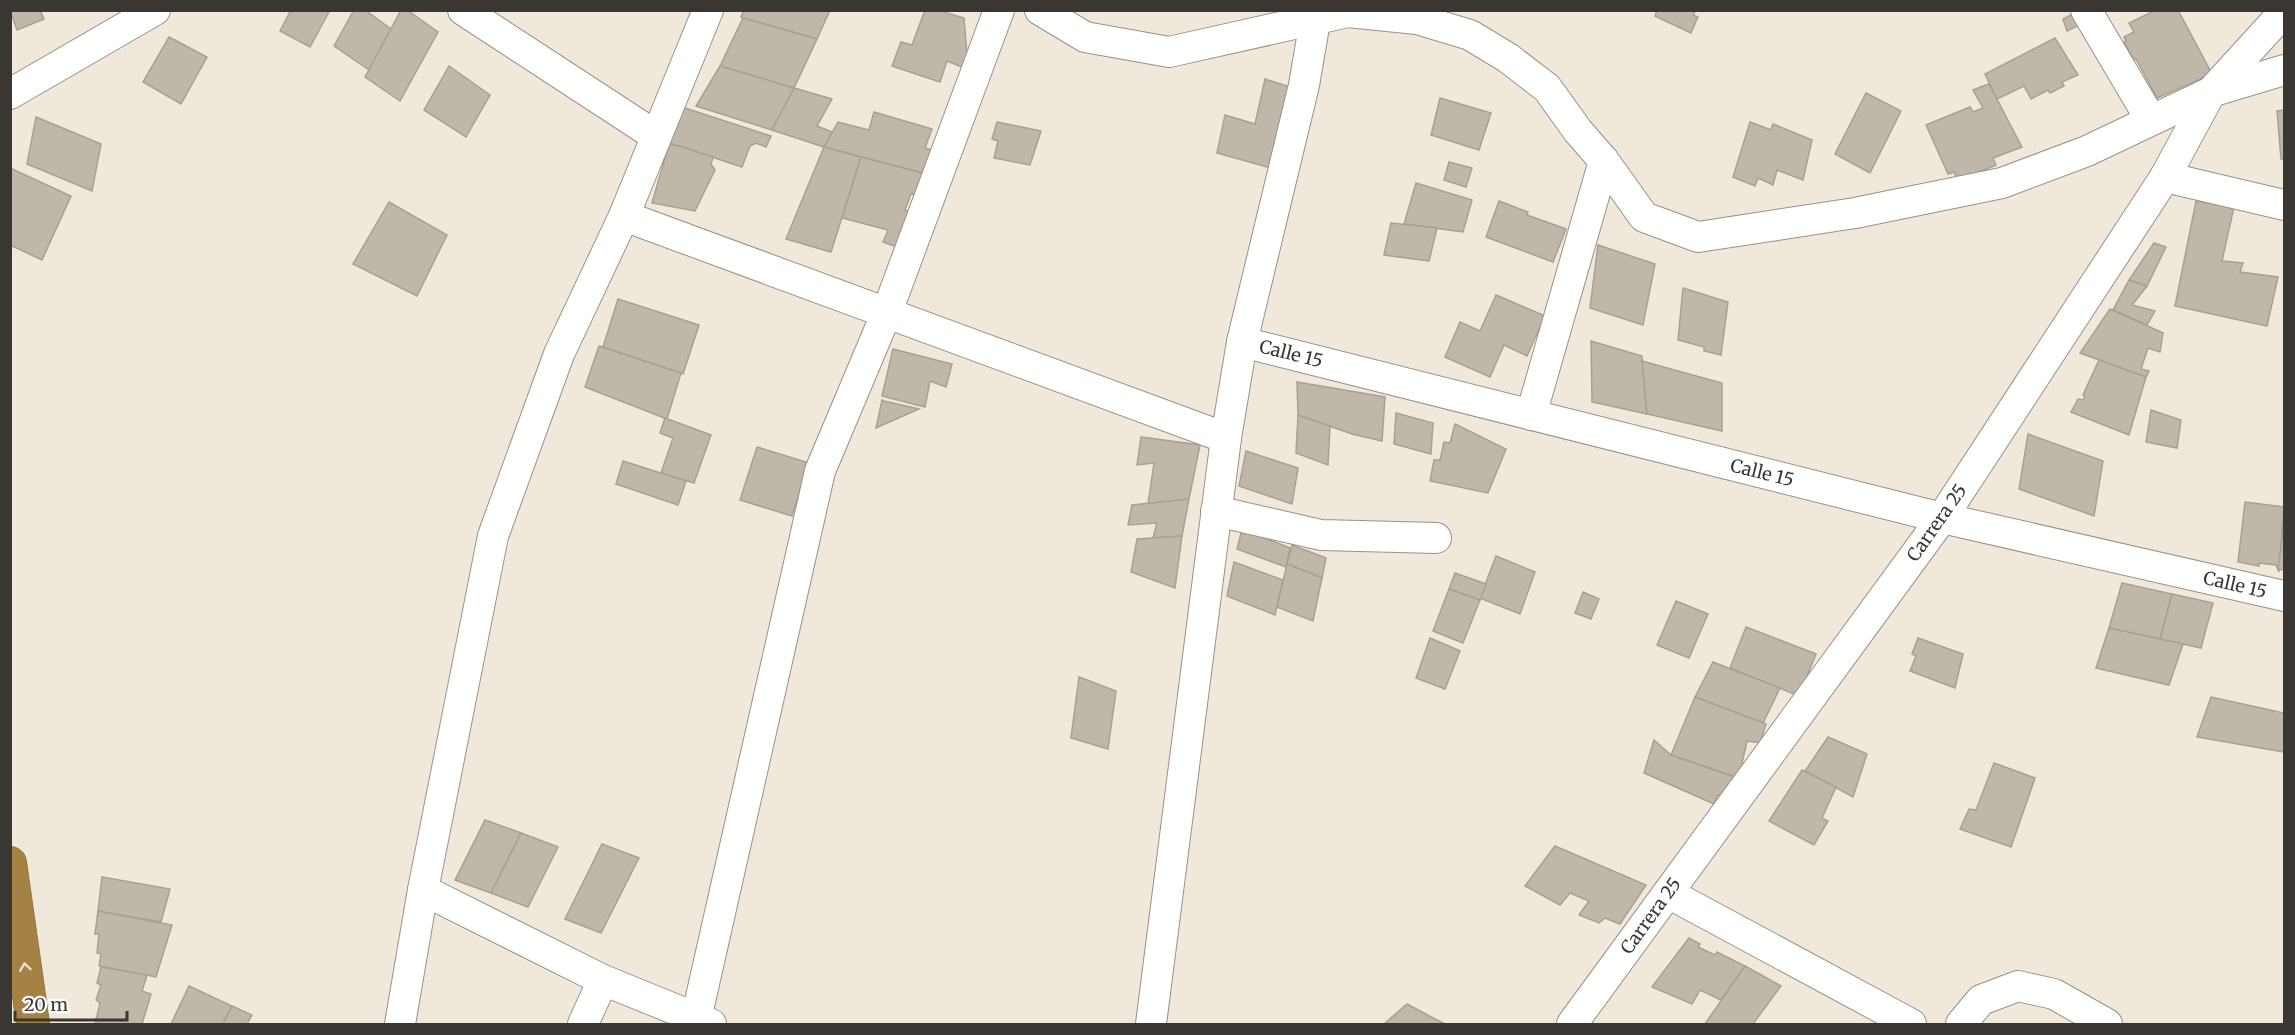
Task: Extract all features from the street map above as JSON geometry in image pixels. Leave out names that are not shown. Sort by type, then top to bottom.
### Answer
[{"type":"highway","points":[[10,863],[33,1024]]},
{"type":"street","points":[[10,94],[155,10]]},
{"type":"street","points":[[462,10],[656,136]]},
{"type":"street","points":[[400,1024],[423,890],[493,536],[558,354],[624,216],[708,10]]},
{"type":"street","points":[[423,890],[603,980],[703,1022],[820,471],[887,312],[999,10]]},
{"type":"street","points":[[1040,10],[1085,37],[1169,52],[1315,21],[1349,11],[1417,19],[1470,35],[1508,58],[1547,88],[1644,217],[1698,237],[1856,213],[2002,183],[2087,151],[2211,92],[2284,70]]},
{"type":"street","points":[[2086,10],[2151,120]]},
{"type":"street","name":"Carrera 25","points":[[1572,1024],[1942,518],[2165,177],[2211,92],[2284,12]]},
{"type":"street","points":[[1151,1024],[1226,438],[1242,342],[1304,85],[1315,21]]},
{"type":"street","points":[[1531,414],[1604,161]]},
{"type":"street","points":[[2165,177],[2284,206]]},
{"type":"street","points":[[624,216],[1226,438]]},
{"type":"street","name":"Calle 15","points":[[1242,342],[1942,518],[2284,596]]},
{"type":"street","points":[[1216,511],[1321,535],[1436,538]]},
{"type":"street","points":[[1668,893],[1911,1024]]},
{"type":"street","points":[[583,1024],[603,980]]},
{"type":"street","points":[[1961,1024],[1981,1000],[2018,986],[2054,994],[2108,1024]]},
{"type":"building","points":[[10,10],[40,10],[44,19],[17,30]]},
{"type":"building","points":[[291,10],[330,10],[310,47],[280,31]]},
{"type":"building","points":[[354,10],[365,10],[391,29],[369,70],[334,46]]},
{"type":"building","points":[[401,10],[407,10],[438,32],[400,101],[365,77]]},
{"type":"building","points":[[744,10],[830,10],[817,39],[743,18],[741,17]]},
{"type":"building","points":[[925,10],[937,10],[964,18],[967,55],[962,67],[947,61],[940,82],[892,66],[901,42],[912,45]]},
{"type":"building","points":[[1657,10],[1696,10],[1693,15],[1698,17],[1691,33],[1655,16]]},
{"type":"building","points":[[2178,10],[2212,74],[2157,98],[2124,42],[2126,41],[2124,37],[2134,32],[2129,23],[2154,11]]},
{"type":"building","points":[[2078,11],[2084,23],[2067,31],[2063,19]]},
{"type":"building","points":[[743,18],[817,39],[794,88],[720,66]]},
{"type":"building","points":[[169,37],[207,57],[181,104],[143,82]]},
{"type":"building","points":[[2055,38],[2078,75],[2062,82],[2064,86],[2050,93],[2048,90],[2031,99],[2024,86],[1997,99],[1985,74]]},
{"type":"building","points":[[449,66],[490,95],[466,137],[424,110]]},
{"type":"building","points":[[720,66],[794,88],[772,130],[696,106]]},
{"type":"building","points":[[1265,79],[1290,87],[1271,168],[1217,153],[1225,115],[1255,124]]},
{"type":"building","points":[[1989,84],[2022,147],[1993,158],[1996,165],[1958,181],[1954,172],[1948,174],[1926,125],[1970,107],[1973,112],[1983,108],[1973,90]]},
{"type":"building","points":[[794,88],[832,99],[817,126],[832,132],[824,147],[772,130]]},
{"type":"building","points":[[1866,93],[1901,111],[1870,173],[1835,154]]},
{"type":"building","points":[[1440,98],[1491,113],[1479,150],[1431,135]]},
{"type":"building","points":[[682,107],[771,136],[766,147],[756,143],[750,146],[742,167],[669,144]]},
{"type":"building","points":[[2284,110],[2284,159],[2281,159],[2277,111]]},
{"type":"building","points":[[874,112],[932,129],[925,148],[932,150],[923,173],[824,147],[838,122],[869,130]]},
{"type":"building","points":[[36,117],[101,144],[92,191],[27,164]]},
{"type":"building","points":[[997,122],[1041,131],[1030,165],[994,158],[998,141],[992,139]]},
{"type":"building","points":[[1750,122],[1771,130],[1773,124],[1812,140],[1803,180],[1777,170],[1773,185],[1758,178],[1755,186],[1733,177]]},
{"type":"building","points":[[669,144],[713,157],[711,164],[715,170],[695,211],[652,203]]},
{"type":"building","points":[[824,147],[861,157],[831,252],[786,239]]},
{"type":"building","points":[[861,157],[926,174],[915,195],[911,194],[905,210],[912,213],[897,247],[883,242],[888,230],[842,218]]},
{"type":"building","points":[[1449,162],[1472,168],[1466,187],[1444,180]]},
{"type":"building","points":[[10,168],[71,196],[42,260],[10,245]]},
{"type":"building","points":[[1416,183],[1472,200],[1463,232],[1404,224]]},
{"type":"building","points":[[1499,201],[1528,212],[1527,215],[1566,229],[1553,262],[1486,237]]},
{"type":"building","points":[[2196,201],[2234,207],[2222,261],[2243,263],[2240,272],[2278,277],[2267,326],[2175,306]]},
{"type":"building","points":[[389,202],[447,235],[417,296],[353,264]]},
{"type":"building","points":[[1391,223],[1437,228],[1429,261],[1384,255]]},
{"type":"building","points":[[2154,243],[2166,247],[2147,286],[2129,280]]},
{"type":"building","points":[[1598,245],[1655,264],[1643,325],[1590,308]]},
{"type":"building","points":[[2129,280],[2147,286],[2132,305],[2155,311],[2147,325],[2113,310]]},
{"type":"building","points":[[1683,288],[1728,302],[1721,355],[1704,351],[1704,347],[1678,340]]},
{"type":"building","points":[[1496,295],[1545,316],[1527,356],[1504,345],[1490,377],[1445,357],[1460,322],[1480,331]]},
{"type":"building","points":[[618,299],[699,325],[683,374],[603,347]]},
{"type":"building","points":[[2110,309],[2163,333],[2160,352],[2148,348],[2141,369],[2149,371],[2146,377],[2080,353]]},
{"type":"building","points":[[1591,341],[1642,356],[1647,414],[1592,402]]},
{"type":"building","points":[[599,346],[681,373],[667,419],[585,387]]},
{"type":"building","points":[[893,349],[952,364],[946,387],[930,381],[925,407],[882,396]]},
{"type":"building","points":[[2099,360],[2146,377],[2129,435],[2071,412],[2078,399],[2083,400],[2085,396],[2083,395]]},
{"type":"building","points":[[1642,361],[1722,383],[1722,431],[1647,414]]},
{"type":"building","points":[[1297,382],[1385,397],[1382,441],[1352,434],[1298,415]]},
{"type":"building","points":[[882,400],[884,401],[919,409],[876,428]]},
{"type":"building","points":[[2151,410],[2181,420],[2177,448],[2146,442]]},
{"type":"building","points":[[1396,413],[1433,423],[1431,454],[1394,444]]},
{"type":"building","points":[[1298,415],[1330,426],[1328,465],[1296,453]]},
{"type":"building","points":[[665,418],[711,435],[694,483],[661,473],[673,438],[660,433]]},
{"type":"building","points":[[1455,424],[1506,449],[1488,493],[1430,481],[1434,460],[1440,460],[1444,442],[1450,443]]},
{"type":"building","points":[[2028,434],[2103,461],[2094,516],[2019,489]]},
{"type":"building","points":[[1141,437],[1200,445],[1189,499],[1148,504],[1154,463],[1137,465]]},
{"type":"building","points":[[757,447],[809,463],[792,516],[740,500]]},
{"type":"building","points":[[1246,451],[1298,468],[1292,504],[1239,486]]},
{"type":"building","points":[[623,461],[686,481],[678,505],[616,484]]},
{"type":"building","points":[[1189,499],[1182,536],[1153,538],[1157,523],[1128,525],[1132,505]]},
{"type":"building","points":[[2245,502],[2284,507],[2279,572],[2276,565],[2259,563],[2259,566],[2238,562]]},
{"type":"building","points":[[2284,522],[2284,570],[2278,569]]},
{"type":"building","points":[[1242,529],[1290,548],[1286,567],[1237,549]]},
{"type":"building","points":[[1182,536],[1175,588],[1131,572],[1137,539]]},
{"type":"building","points":[[1292,545],[1326,558],[1322,578],[1287,564]]},
{"type":"building","points":[[1496,556],[1535,572],[1520,614],[1480,598]]},
{"type":"building","points":[[1234,562],[1283,580],[1275,615],[1227,596]]},
{"type":"building","points":[[1287,564],[1322,578],[1313,621],[1277,607]]},
{"type":"building","points":[[1455,573],[1486,584],[1480,600],[1449,589]]},
{"type":"building","points":[[2122,583],[2172,594],[2160,639],[2109,628]]},
{"type":"building","points":[[1449,589],[1480,600],[1463,643],[1433,631]]},
{"type":"building","points":[[1583,592],[1599,599],[1591,619],[1575,613]]},
{"type":"building","points":[[2172,594],[2213,603],[2201,648],[2160,639]]},
{"type":"building","points":[[1676,601],[1708,614],[1689,658],[1657,645]]},
{"type":"building","points":[[1746,627],[1816,654],[1799,696],[1730,668]]},
{"type":"building","points":[[2109,628],[2183,644],[2169,685],[2096,668]]},
{"type":"building","points":[[1430,638],[1460,651],[1445,689],[1416,678]]},
{"type":"building","points":[[1918,638],[1963,654],[1955,688],[1910,671],[1916,656],[1912,654]]},
{"type":"building","points":[[1713,662],[1780,688],[1763,723],[1695,697]]},
{"type":"building","points":[[1079,677],[1116,691],[1108,749],[1071,738]]},
{"type":"building","points":[[1695,697],[1766,724],[1760,743],[1747,741],[1742,763],[1747,764],[1742,779],[1671,755]]},
{"type":"building","points":[[2211,697],[2284,713],[2284,752],[2197,737]]},
{"type":"building","points":[[1828,737],[1867,754],[1853,797],[1805,771]]},
{"type":"building","points":[[1654,740],[1671,755],[1737,778],[1729,798],[1718,795],[1714,804],[1644,773]]},
{"type":"building","points":[[1994,763],[2035,778],[2011,847],[1960,829],[1969,809],[1976,810]]},
{"type":"building","points":[[1802,770],[1836,787],[1822,818],[1828,821],[1814,845],[1769,821]]},
{"type":"building","points":[[485,820],[521,833],[491,893],[455,880]]},
{"type":"building","points":[[521,833],[558,847],[528,907],[491,893]]},
{"type":"building","points":[[602,844],[639,858],[601,933],[565,919]]},
{"type":"building","points":[[1555,846],[1646,885],[1620,924],[1605,918],[1599,923],[1579,915],[1589,901],[1570,893],[1560,905],[1525,886]]},
{"type":"building","points":[[102,877],[170,889],[161,922],[98,911]]},
{"type":"building","points":[[98,911],[172,925],[156,977],[99,966],[101,954],[97,953],[99,934],[95,934]]},
{"type":"building","points":[[1689,938],[1700,944],[1698,947],[1715,955],[1717,952],[1745,966],[1721,1000],[1700,990],[1692,1004],[1652,987]]},
{"type":"building","points":[[1745,966],[1781,986],[1753,1024],[1705,1024]]},
{"type":"building","points":[[101,967],[147,975],[142,991],[151,994],[142,1024],[95,1024],[100,1003],[96,1000],[101,985],[97,983]]},
{"type":"building","points":[[189,986],[232,1006],[223,1024],[171,1024]]},
{"type":"building","points":[[1407,1004],[1420,1011],[1445,1024],[1384,1024]]},
{"type":"building","points":[[232,1006],[252,1015],[247,1024],[223,1024]]}]
